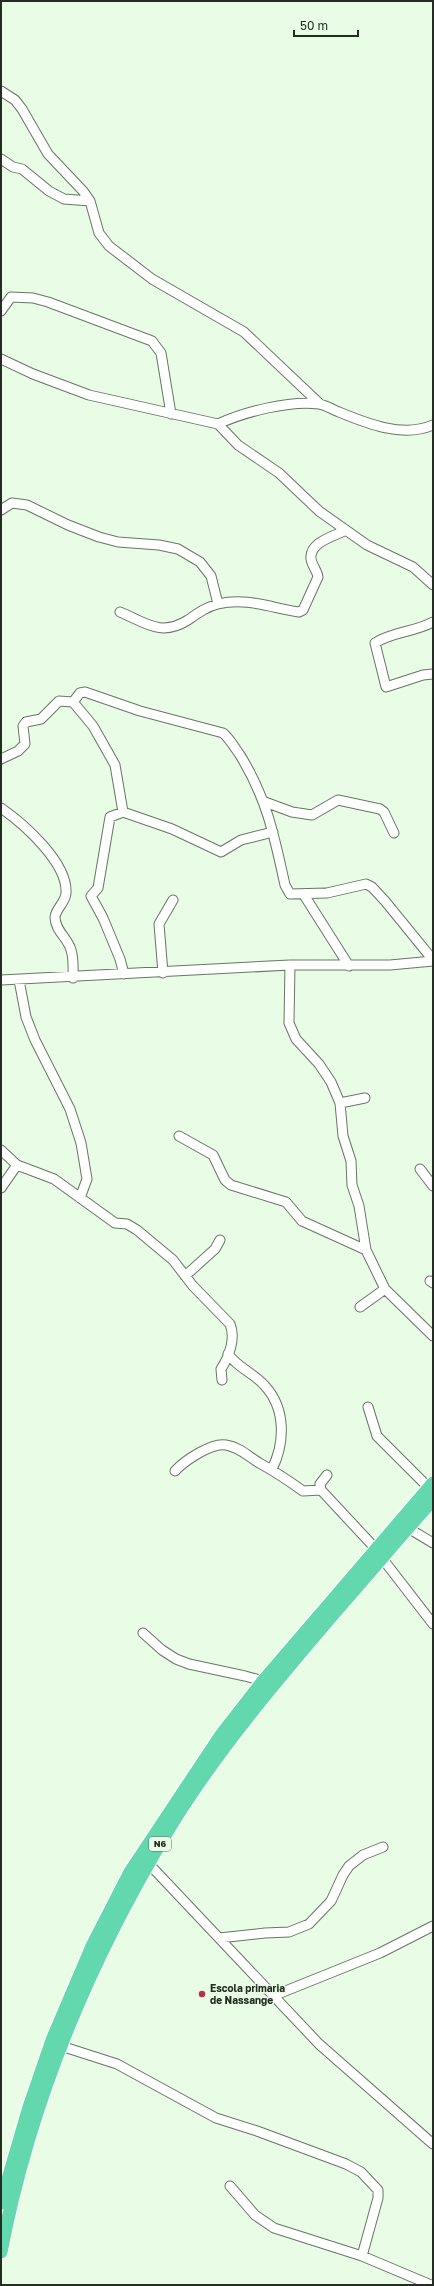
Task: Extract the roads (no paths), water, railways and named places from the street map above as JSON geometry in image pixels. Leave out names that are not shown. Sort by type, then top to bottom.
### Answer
[{"type":"highway","name":"N6","points":[[1,2203],[42,2065],[92,1946],[130,1872],[221,1735],[262,1681],[379,1553],[408,1528],[432,1490]]},
{"type":"highway","name":"N6","points":[[1,2252],[18,2181],[61,2046],[109,1940],[149,1864],[171,1826],[237,1731],[379,1553],[432,1490]]},
{"type":"street","points":[[1,91],[15,100],[22,109],[48,154],[72,177],[90,202],[99,233],[117,254],[152,279],[244,332],[320,404],[392,430],[421,430],[433,425]]},
{"type":"street","points":[[1,159],[8,164],[22,169],[54,194],[64,198],[90,202]]},
{"type":"street","points":[[1,311],[11,297],[33,298],[81,316],[123,328],[152,341],[161,353],[170,414]]},
{"type":"street","points":[[1,359],[33,374],[89,395],[218,424],[275,406],[293,403],[320,404]]},
{"type":"street","points":[[218,424],[238,445],[273,467],[319,511],[367,545],[414,567],[433,585]]},
{"type":"street","points":[[1,510],[12,503],[27,504],[68,525],[98,537],[118,542],[159,545],[178,549],[200,562],[211,576],[218,604]]},
{"type":"street","points":[[120,612],[147,625],[162,629],[175,627],[200,611],[218,604],[247,601],[299,612],[304,610],[318,577],[311,558],[312,552],[320,543],[346,530]]},
{"type":"street","points":[[433,622],[417,630],[393,634],[375,642],[386,687],[423,675],[433,674]]},
{"type":"street","points":[[1,759],[23,747],[26,742],[24,723],[41,719],[59,702],[72,702],[80,693],[85,692],[140,711],[223,733],[231,741],[265,802],[287,890],[292,894],[304,895],[327,893],[360,884],[372,887],[433,961]]},
{"type":"street","points":[[72,702],[93,726],[115,765],[122,812]]},
{"type":"street","points":[[265,802],[297,813],[312,815],[338,800],[380,809],[384,812],[394,832]]},
{"type":"street","points":[[2,810],[14,817],[35,837],[58,866],[66,879],[66,896],[57,910],[56,917],[57,927],[71,949],[73,978]]},
{"type":"street","points":[[124,974],[106,925],[91,896],[98,888],[110,818],[122,812],[172,829],[221,852],[241,840],[273,832]]},
{"type":"street","points":[[304,895],[349,966]]},
{"type":"street","points":[[163,972],[159,924],[173,900]]},
{"type":"street","points":[[1,980],[73,978],[290,965],[349,966],[433,961]]},
{"type":"street","points":[[290,965],[289,1023],[296,1039],[319,1064],[340,1103],[343,1136],[351,1161],[352,1184],[362,1220],[366,1250],[385,1289],[433,1336]]},
{"type":"street","points":[[20,980],[26,1017],[35,1040],[70,1109],[81,1143],[87,1179],[80,1198]]},
{"type":"street","points":[[340,1103],[365,1098]]},
{"type":"street","points":[[179,1136],[213,1156],[225,1180],[231,1184],[286,1202],[302,1221],[366,1250]]},
{"type":"street","points":[[1,1150],[17,1165],[54,1179],[115,1223],[127,1224],[173,1260],[185,1276],[230,1324],[233,1331],[228,1354],[221,1369],[222,1380]]},
{"type":"street","points":[[1,1188],[17,1165]]},
{"type":"street","points":[[420,1170],[433,1186]]},
{"type":"street","points":[[185,1276],[215,1249],[220,1240]]},
{"type":"street","points":[[360,1307],[385,1289]]},
{"type":"street","points":[[228,1354],[235,1363],[265,1385],[272,1395],[283,1426],[279,1454],[272,1469]]},
{"type":"street","points":[[368,1407],[377,1436],[432,1490]]},
{"type":"street","points":[[175,1471],[181,1464],[202,1452],[222,1444],[246,1453],[261,1464],[272,1469],[303,1492],[321,1490]]},
{"type":"street","points":[[327,1475],[320,1484],[321,1490],[379,1553],[433,1624]]},
{"type":"street","points":[[408,1528],[433,1543]]},
{"type":"street","points":[[143,1633],[162,1650],[176,1659],[189,1664],[262,1681]]},
{"type":"street","points":[[219,1938],[289,1932],[309,1924],[331,1902],[343,1875],[349,1866],[363,1855],[383,1847]]},
{"type":"street","points":[[149,1864],[273,1996],[346,2069],[433,2144]]},
{"type":"street","points":[[273,1996],[380,1953],[433,1926]]},
{"type":"street","points":[[61,2046],[117,2064],[216,2118],[257,2131],[346,2164],[361,2172],[378,2190],[378,2198],[362,2256]]},
{"type":"street","points":[[230,2186],[255,2215],[274,2228],[362,2256],[431,2285]]},
{"type":"place","name":"Escola primaria de Nassange","points":[[202,1994]]}]
